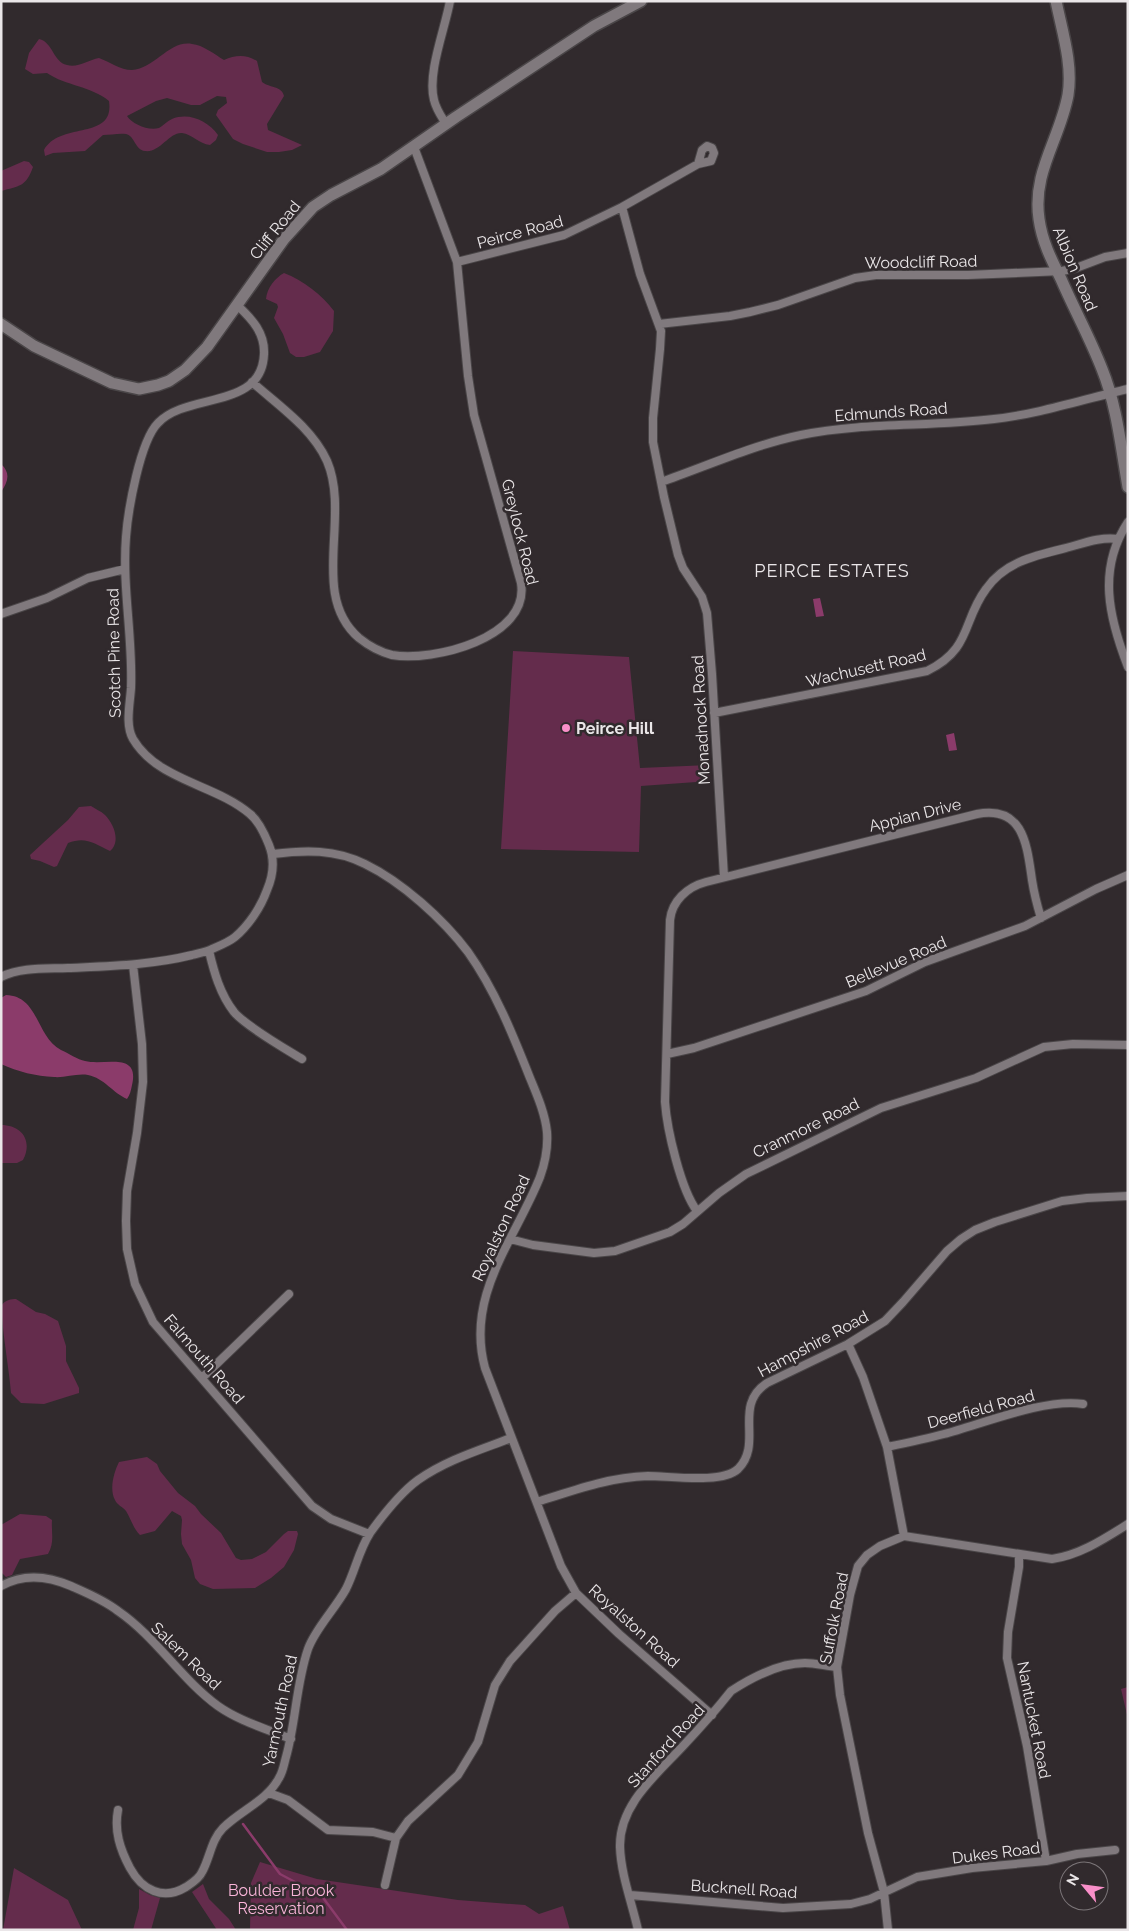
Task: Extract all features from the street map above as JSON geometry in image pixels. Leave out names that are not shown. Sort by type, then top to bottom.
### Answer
[{"type":"street","points":[[446,124],[435,104],[432,85],[450,1]]},
{"type":"street","name":"Cliff Road","points":[[1,324],[34,346],[96,377],[122,387],[139,389],[163,383],[185,370],[207,347],[284,240],[313,207],[331,195],[375,173],[594,26],[641,1]]},
{"type":"street","name":"Albion Road","points":[[1056,1],[1066,52],[1069,86],[1065,108],[1042,171],[1038,208],[1043,240],[1102,367],[1110,393],[1128,487]]},
{"type":"street","points":[[414,146],[457,262]]},
{"type":"street","name":"Peirce Road","points":[[457,262],[558,238],[578,230],[698,164]]},
{"type":"street","name":"Monadnock Road","points":[[622,207],[640,274],[659,324],[661,344],[652,428],[654,451],[679,559],[700,593],[706,608],[712,674],[724,878]]},
{"type":"street","name":"Woodcliff Road","points":[[659,324],[750,312],[778,305],[855,278],[876,274],[968,276],[1071,270],[1105,257],[1128,253]]},
{"type":"street","name":"Greylock Road","points":[[252,382],[306,431],[319,448],[328,465],[336,502],[334,593],[340,613],[353,633],[368,645],[382,652],[398,656],[419,656],[457,649],[495,631],[508,621],[517,609],[522,596],[522,586],[500,502],[474,415],[468,382],[457,262]]},
{"type":"street","points":[[238,306],[256,325],[263,341],[263,364],[252,382]]},
{"type":"street","name":"Scotch Pine Road","points":[[1,977],[27,970],[133,964],[178,958],[209,951],[234,938],[262,903],[272,878],[273,854],[266,836],[252,815],[222,795],[183,778],[158,764],[146,756],[133,739],[129,729],[132,675],[125,568],[129,516],[144,447],[153,428],[173,411],[235,394],[252,382]]},
{"type":"street","name":"Edmunds Road","points":[[661,482],[757,447],[800,435],[840,429],[996,419],[1027,414],[1128,389]]},
{"type":"street","points":[[1128,522],[1118,540],[1110,566],[1108,590],[1118,636],[1128,667]]},
{"type":"street","name":"Wachusett Road","points":[[714,713],[927,671],[942,663],[956,649],[966,633],[983,593],[995,578],[1005,570],[1020,561],[1036,555],[1102,539],[1118,540]]},
{"type":"street","points":[[1,614],[47,598],[88,578],[125,568]]},
{"type":"street","name":"Appian Drive","points":[[724,878],[977,814],[993,813],[1011,820],[1024,837],[1041,918]]},
{"type":"street","name":"Royalston Road","points":[[273,854],[305,850],[335,853],[371,867],[415,898],[442,923],[468,952],[484,975],[521,1054],[543,1113],[547,1133],[542,1171],[487,1288],[481,1313],[480,1332],[481,1351],[485,1368],[561,1566],[576,1593],[712,1715]]},
{"type":"street","name":"Bellevue Road","points":[[667,1054],[694,1048],[860,994],[925,962],[1010,932],[1128,875]]},
{"type":"street","points":[[697,1211],[684,1188],[668,1125],[665,1102],[671,913],[679,899],[691,888],[702,883],[724,878]]},
{"type":"street","points":[[209,951],[216,980],[235,1012],[254,1028],[302,1059]]},
{"type":"street","name":"Falmouth Road","points":[[133,964],[142,1044],[143,1082],[127,1191],[127,1249],[135,1284],[153,1322],[312,1506],[331,1518],[370,1534]]},
{"type":"street","name":"Cranmore Road","points":[[510,1239],[533,1245],[562,1249],[594,1253],[609,1252],[670,1232],[679,1227],[725,1188],[753,1170],[887,1105],[976,1078],[1044,1047],[1073,1044],[1128,1045]]},
{"type":"street","name":"Hampshire Road","points":[[537,1502],[586,1486],[617,1479],[648,1476],[682,1479],[730,1474],[739,1468],[747,1454],[749,1443],[749,1406],[757,1391],[767,1383],[848,1344],[889,1317],[942,1256],[970,1232],[1062,1201],[1080,1198],[1128,1196]]},
{"type":"street","points":[[202,1378],[288,1294]]},
{"type":"street","points":[[848,1344],[863,1377],[887,1447],[904,1536],[1052,1559],[1066,1557],[1092,1546],[1128,1524]]},
{"type":"street","name":"Deerfield Road","points":[[887,1447],[1020,1412],[1074,1403],[1083,1404]]},
{"type":"street","name":"Yarmouth Road","points":[[118,1810],[116,1831],[120,1845],[130,1868],[142,1884],[160,1894],[166,1894],[178,1892],[194,1881],[202,1873],[212,1846],[223,1827],[269,1793],[280,1778],[291,1739],[308,1648],[320,1626],[336,1607],[370,1534],[392,1505],[418,1480],[452,1461],[511,1438]]},
{"type":"street","name":"Suffolk Road","points":[[888,1930],[884,1892],[868,1833],[840,1694],[837,1667],[850,1595],[858,1566],[867,1555],[880,1546],[904,1536]]},
{"type":"street","name":"Nantucket Road","points":[[1019,1555],[1019,1567],[1008,1632],[1007,1658],[1027,1746],[1046,1861]]},
{"type":"street","name":"Salem Road","points":[[1,1586],[10,1581],[31,1577],[57,1580],[93,1595],[120,1612],[152,1640],[189,1681],[219,1707],[250,1723],[291,1739]]},
{"type":"street","points":[[385,1885],[396,1838],[408,1820],[458,1776],[478,1742],[495,1685],[510,1661],[555,1611],[576,1593]]},
{"type":"street","name":"Stanford Road","points":[[638,1930],[620,1847],[621,1830],[628,1812],[641,1791],[712,1715],[731,1691],[750,1679],[773,1670],[804,1663],[837,1667]]},
{"type":"street","points":[[269,1793],[288,1800],[328,1830],[372,1832],[396,1838]]},
{"type":"street","name":"Dukes Road","points":[[884,1892],[917,1877],[972,1868],[1046,1861],[1077,1854],[1115,1850]]},
{"type":"street","name":"Bucknell Road","points":[[630,1895],[784,1908],[851,1904],[870,1900],[884,1892]]},
{"type":"green space","points":[[39,39],[47,44],[62,63],[71,66],[99,58],[123,69],[132,70],[148,65],[169,50],[184,44],[200,46],[224,60],[240,56],[249,57],[257,61],[262,82],[281,90],[284,96],[267,124],[268,130],[302,145],[292,150],[267,152],[233,139],[216,115],[218,110],[227,103],[226,97],[217,96],[200,105],[191,105],[167,98],[156,101],[127,116],[133,122],[150,129],[159,128],[168,121],[178,117],[191,117],[204,122],[214,130],[218,135],[216,140],[210,145],[182,133],[173,136],[155,149],[145,151],[139,148],[129,135],[103,135],[85,151],[53,153],[45,156],[44,150],[52,141],[104,121],[109,113],[109,101],[94,92],[62,81],[47,73],[33,74],[25,69],[29,53]]},
{"type":"green space","points":[[24,161],[29,162],[33,167],[25,182],[1,191],[1,171]]},
{"type":"green space","points":[[284,273],[312,289],[334,311],[333,331],[320,352],[304,357],[296,357],[290,353],[283,334],[274,318],[278,307],[277,304],[266,299],[272,284]]},
{"type":"green space","name":"Peirce Hill","points":[[513,651],[629,657],[640,768],[709,765],[710,781],[641,786],[639,852],[501,849]]},
{"type":"green space","points":[[91,806],[102,812],[111,823],[116,838],[110,851],[89,841],[79,840],[68,843],[57,866],[54,867],[31,859],[30,855],[68,820],[79,807]]},
{"type":"green space","points":[[1,1125],[15,1128],[24,1135],[27,1147],[23,1160],[17,1163],[1,1163]]},
{"type":"green space","points":[[16,1299],[36,1312],[45,1314],[58,1321],[66,1346],[66,1361],[79,1388],[79,1393],[44,1404],[21,1403],[11,1393],[2,1322],[2,1305],[6,1301]]},
{"type":"green space","points":[[147,1457],[157,1464],[160,1471],[178,1493],[195,1506],[221,1533],[236,1558],[241,1560],[252,1559],[266,1552],[288,1531],[297,1531],[294,1550],[284,1567],[255,1588],[213,1589],[200,1584],[195,1578],[191,1560],[182,1544],[181,1516],[172,1511],[155,1531],[140,1535],[126,1511],[117,1503],[113,1496],[112,1486],[119,1462]]},
{"type":"green space","points":[[20,1514],[46,1516],[52,1520],[51,1545],[48,1554],[20,1559],[12,1575],[6,1577],[1,1572],[1,1525]]},
{"type":"green space","points":[[1128,1687],[1128,1719],[1121,1689]]},
{"type":"green space","name":"Boulder Brook Reservation","points":[[260,1862],[317,1879],[458,1900],[525,1905],[539,1914],[563,1906],[570,1930],[250,1930],[251,1883]]},
{"type":"green space","points":[[14,1868],[68,1900],[82,1930],[3,1930]]},
{"type":"green space","points":[[203,1884],[209,1899],[229,1919],[236,1930],[217,1930],[192,1892]]},
{"type":"green space","points":[[139,1889],[160,1898],[151,1930],[133,1930],[139,1908]]},
{"type":"shaded area","points":[[1,464],[6,471],[7,478],[1,492]]},
{"type":"shaded area","points":[[820,598],[824,616],[816,617],[813,599]]},
{"type":"shaded area","points":[[954,733],[957,750],[949,751],[946,735]]},
{"type":"shaded area","points":[[6,995],[17,997],[25,1002],[46,1036],[61,1050],[82,1060],[119,1062],[131,1068],[133,1074],[132,1085],[127,1099],[104,1082],[88,1075],[41,1076],[1,1064],[1,998]]},
{"type":"waterway","points":[[243,1824],[280,1874],[297,1883],[303,1891],[321,1895],[347,1930]]},
{"type":"place","name":"Peirce Hill","points":[[566,728]]},
{"type":"district","name":"PEIRCE ESTATES","points":[[832,570]]}]
